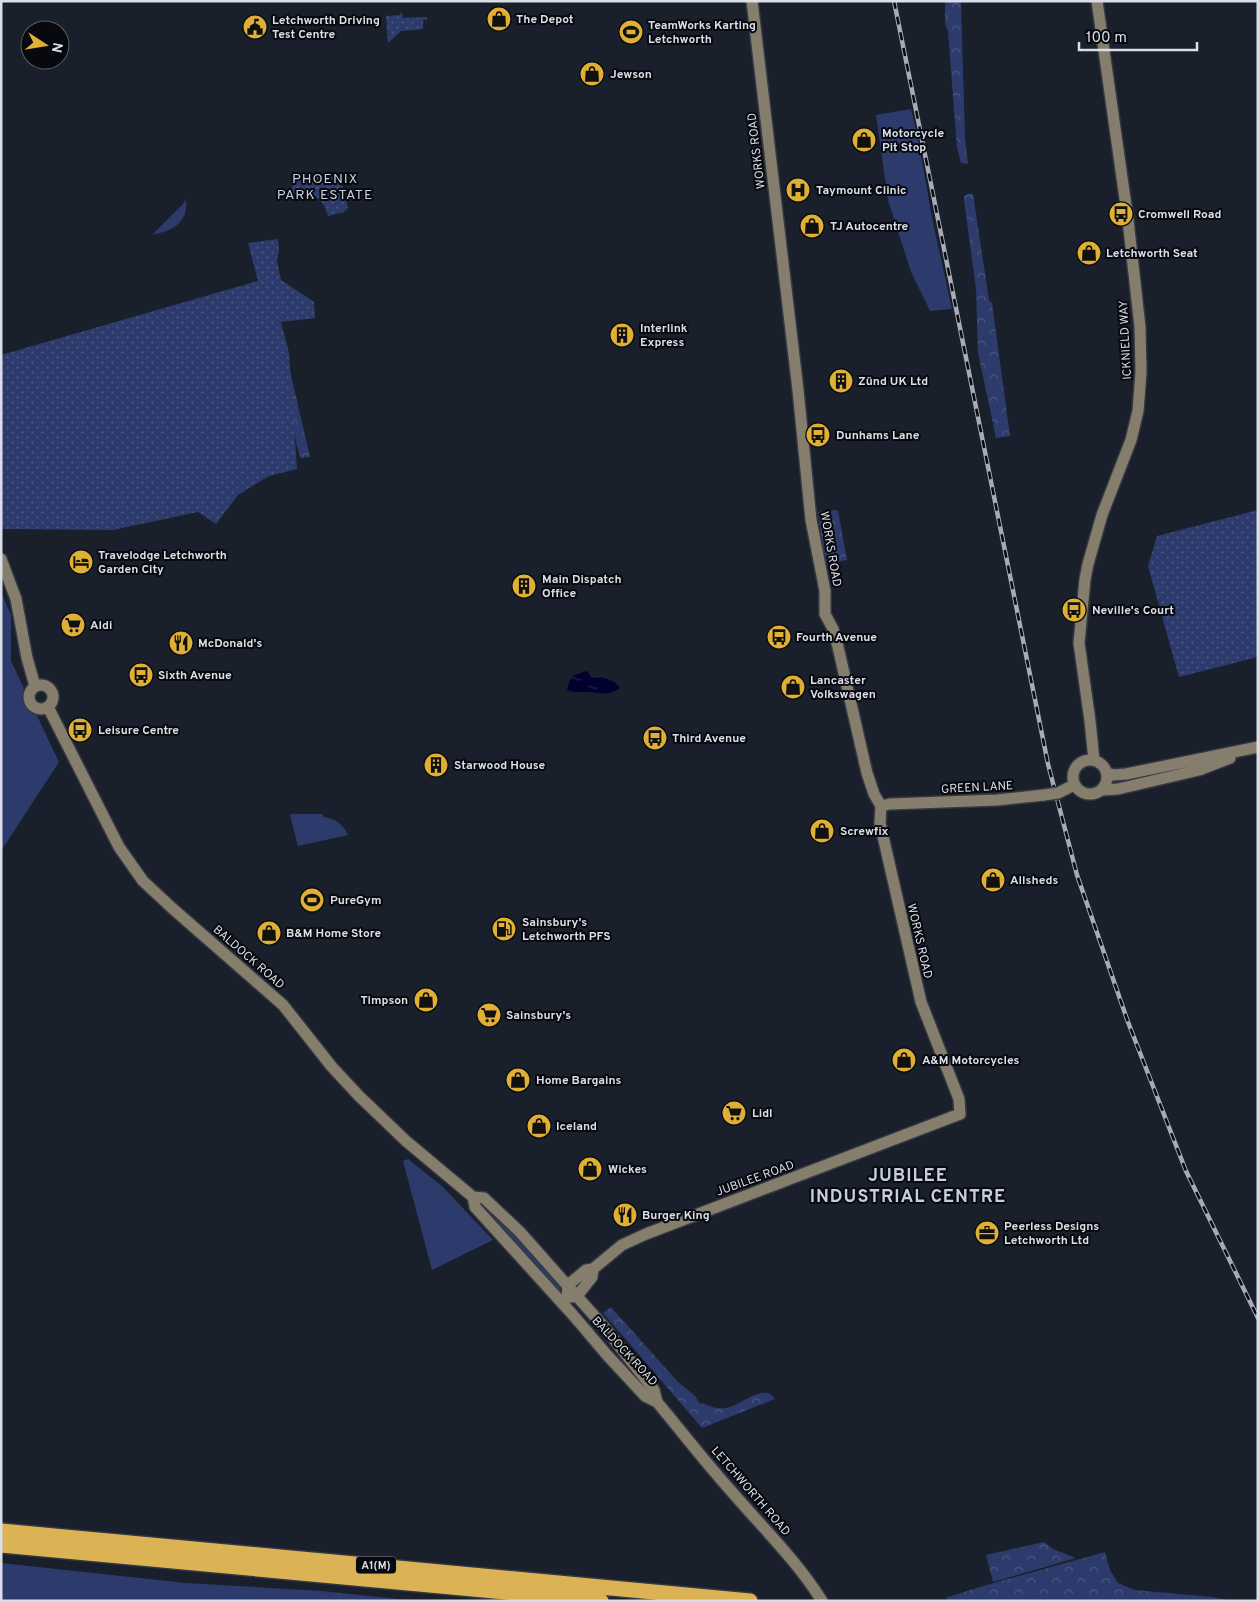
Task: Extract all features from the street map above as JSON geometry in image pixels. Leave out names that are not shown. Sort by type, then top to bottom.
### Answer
[{"type":"highway","name":"A1(M)","points":[[1,1531],[750,1601]]},
{"type":"highway","name":"A1(M)","points":[[1,1545],[600,1601]]},
{"type":"street","name":"WORKS ROAD","points":[[752,1],[799,399],[810,520],[825,591],[825,614],[833,629],[868,773],[874,794],[881,806],[880,823],[921,1002],[958,1098],[960,1114]]},
{"type":"street","name":"ICKNIELD WAY","points":[[1094,760],[1079,643],[1085,579],[1102,514],[1131,440],[1138,411],[1141,372],[1140,327],[1128,220],[1097,1]]},
{"type":"street","points":[[1,558],[16,599],[27,658],[35,686]]},
{"type":"street","points":[[35,686],[44,686],[50,690],[53,698],[48,707],[39,710],[29,702],[29,694],[35,686]]},
{"type":"street","name":"BALDOCK ROAD","points":[[48,707],[119,847],[143,881],[283,1005],[332,1067],[401,1136],[473,1196],[484,1198],[520,1232],[568,1284],[569,1299],[607,1355],[646,1396],[657,1402]]},
{"type":"street","points":[[1107,773],[1114,775],[1126,774],[1254,748]]},
{"type":"street","points":[[1102,790],[1107,781],[1107,773],[1103,765],[1094,760],[1087,760],[1077,766],[1074,770],[1072,786],[1078,791],[1094,794],[1102,790],[1118,789],[1199,770],[1254,748]]},
{"type":"street","name":"GREEN LANE","points":[[881,806],[890,804],[1012,799],[1058,792],[1072,786]]},
{"type":"street","name":"JUBILEE ROAD","points":[[568,1284],[586,1270],[593,1269],[622,1245],[646,1234],[960,1114]]},
{"type":"street","name":"BALDOCK ROAD","points":[[473,1196],[475,1207],[569,1299],[606,1328],[654,1390],[657,1402]]},
{"type":"street","name":"JUBILEE ROAD","points":[[569,1299],[592,1277],[593,1269]]},
{"type":"street","name":"LETCHWORTH ROAD","points":[[657,1402],[786,1553],[822,1601]]},
{"type":"green space","points":[[945,1],[961,1],[965,138],[968,164],[961,163],[957,148],[948,31],[945,24]]},
{"type":"green space","points":[[402,13],[403,18],[427,17],[427,20],[423,20],[423,29],[401,31],[388,43],[386,16],[400,15]]},
{"type":"green space","points":[[911,109],[952,309],[930,311],[911,272],[888,200],[876,115]]},
{"type":"green space","points":[[336,175],[341,179],[348,208],[344,212],[328,216],[322,202],[318,198],[305,193],[287,195],[296,181]]},
{"type":"green space","points":[[973,194],[989,300],[992,303],[1010,436],[996,438],[978,353],[976,289],[964,200],[964,196]]},
{"type":"green space","points":[[186,199],[185,213],[178,224],[167,231],[153,234],[183,204]]},
{"type":"green space","points":[[278,239],[277,261],[281,280],[314,302],[315,318],[281,322],[289,353],[297,469],[269,476],[238,495],[216,524],[198,512],[113,530],[1,529],[1,355],[258,281],[248,243]]},
{"type":"green space","points":[[267,272],[310,457],[300,458],[286,397]]},
{"type":"green space","points":[[1258,510],[1258,657],[1179,677],[1148,566],[1157,536]]},
{"type":"green space","points":[[838,511],[847,560],[827,564],[818,512]]},
{"type":"green space","points":[[1,592],[11,615],[11,661],[59,762],[1,851]]},
{"type":"green space","points":[[323,814],[323,817],[338,822],[348,835],[298,846],[290,815]]},
{"type":"green space","points":[[408,1159],[443,1187],[493,1240],[432,1270],[403,1161]]},
{"type":"green space","points":[[480,1203],[509,1228],[562,1287],[560,1290],[556,1290],[479,1205]]},
{"type":"green space","points":[[611,1307],[678,1382],[695,1396],[700,1404],[703,1403],[719,1408],[731,1407],[752,1396],[765,1393],[770,1394],[775,1399],[702,1428],[603,1313]]},
{"type":"green space","points":[[1044,1542],[1053,1549],[1076,1558],[993,1582],[986,1555]]},
{"type":"green space","points":[[1105,1552],[1110,1570],[1118,1583],[1135,1590],[1212,1597],[1234,1601],[951,1601],[945,1598],[983,1586]]},
{"type":"green space","points":[[1,1563],[186,1583],[322,1591],[337,1601],[1,1601]]},
{"type":"green space","points":[[322,1591],[417,1601],[337,1601]]},
{"type":"water","points":[[587,671],[592,678],[608,679],[620,688],[610,693],[567,690],[573,676]]},
{"type":"railway","points":[[894,1],[1048,764],[1077,875],[1128,1022],[1186,1171],[1258,1318]]},
{"type":"place","name":"The Depot","points":[[499,19]]},
{"type":"place","name":"Letchworth Driving Test Centre","points":[[255,27]]},
{"type":"place","name":"TeamWorks Karting Letchworth","points":[[631,32]]},
{"type":"place","name":"Jewson","points":[[592,74]]},
{"type":"place","name":"Motorcycle Pit Stop","points":[[864,140]]},
{"type":"place","name":"Taymount Clinic","points":[[798,190]]},
{"type":"place","name":"Cromwell Road","points":[[1121,214]]},
{"type":"place","name":"TJ Autocentre","points":[[812,226]]},
{"type":"place","name":"Letchworth Seat","points":[[1089,253]]},
{"type":"place","name":"Interlink Express","points":[[622,335]]},
{"type":"place","name":"Zünd UK Ltd","points":[[841,381]]},
{"type":"place","name":"Dunhams Lane","points":[[818,435]]},
{"type":"place","name":"Travelodge Letchworth Garden City","points":[[81,562]]},
{"type":"place","name":"Main Dispatch Office","points":[[524,586]]},
{"type":"place","name":"Neville's Court","points":[[1074,610]]},
{"type":"place","name":"Aldi","points":[[73,625]]},
{"type":"place","name":"Fourth Avenue","points":[[779,637]]},
{"type":"place","name":"McDonald's","points":[[181,643]]},
{"type":"place","name":"Sixth Avenue","points":[[141,675]]},
{"type":"place","name":"Lancaster Volkswagen","points":[[793,687]]},
{"type":"place","name":"Leisure Centre","points":[[80,730]]},
{"type":"place","name":"Third Avenue","points":[[655,738]]},
{"type":"place","name":"Starwood House","points":[[436,765]]},
{"type":"place","name":"Screwfix","points":[[822,831]]},
{"type":"place","name":"Allsheds","points":[[993,880]]},
{"type":"place","name":"PureGym","points":[[312,900]]},
{"type":"place","name":"Sainsbury's Letchworth PFS","points":[[504,929]]},
{"type":"place","name":"B&M Home Store","points":[[269,933]]},
{"type":"place","name":"Timpson","points":[[426,1000]]},
{"type":"place","name":"Sainsbury's","points":[[489,1015]]},
{"type":"place","name":"A&M Motorcycles","points":[[904,1060]]},
{"type":"place","name":"Home Bargains","points":[[518,1080]]},
{"type":"place","name":"Lidl","points":[[734,1113]]},
{"type":"place","name":"Iceland","points":[[539,1126]]},
{"type":"place","name":"Wickes","points":[[590,1169]]},
{"type":"place","name":"Burger King","points":[[625,1215]]},
{"type":"place","name":"Peerless Designs Letchworth Ltd","points":[[987,1233]]},
{"type":"district","name":"PHOENIX PARK ESTATE","points":[[325,186]]},
{"type":"district","name":"JUBILEE INDUSTRIAL CENTRE","points":[[908,1185]]}]
